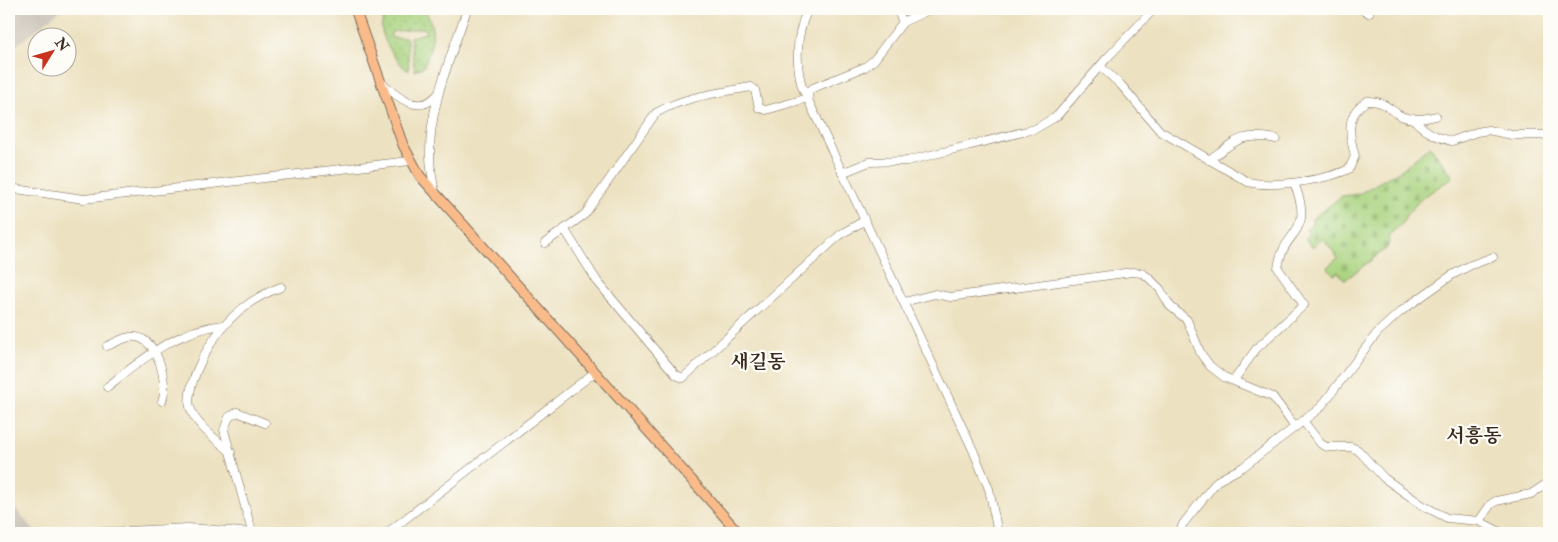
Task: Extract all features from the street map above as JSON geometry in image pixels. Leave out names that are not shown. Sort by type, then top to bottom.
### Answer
[{"type":"main road","points":[[356,9],[410,161],[436,193],[739,533]]},
{"type":"street","points":[[436,193],[430,154],[439,93],[467,9]]},
{"type":"street","points":[[808,9],[798,34],[799,78],[986,481],[998,525],[998,533]]},
{"type":"street","points":[[901,9],[900,16],[903,22]]},
{"type":"street","points":[[545,243],[585,214],[602,194],[648,122],[656,113],[672,103],[689,98],[751,87],[755,90],[759,108],[766,110],[808,98],[813,88],[865,67],[874,60],[903,22],[931,9]]},
{"type":"street","points":[[842,173],[870,162],[907,161],[1035,128],[1057,116],[1154,9]]},
{"type":"street","points":[[1100,67],[1121,85],[1160,131],[1248,182],[1260,185],[1294,183],[1348,169],[1355,156],[1349,134],[1351,119],[1361,104],[1367,101],[1385,103],[1401,116],[1422,120],[1436,116]]},
{"type":"street","points":[[381,82],[399,98],[415,104],[424,104],[432,100],[439,93]]},
{"type":"street","points":[[1413,118],[1419,126],[1452,141],[1488,130],[1516,135],[1549,136]]},
{"type":"street","points":[[1209,160],[1243,137],[1254,134],[1276,139]]},
{"type":"street","points":[[9,188],[84,199],[410,161]]},
{"type":"street","points":[[1234,380],[1256,349],[1304,305],[1278,268],[1279,260],[1302,221],[1301,199],[1294,183]]},
{"type":"street","points":[[565,230],[597,281],[676,375],[683,378],[841,234],[864,221]]},
{"type":"street","points":[[1179,533],[1183,524],[1217,482],[1244,467],[1327,401],[1377,333],[1400,312],[1452,275],[1471,265],[1493,257]]},
{"type":"street","points":[[904,302],[935,294],[950,297],[1132,272],[1142,273],[1160,289],[1170,306],[1187,320],[1201,354],[1210,366],[1224,377],[1273,397],[1295,427]]},
{"type":"street","points":[[230,452],[192,413],[189,400],[193,380],[204,353],[223,324],[254,300],[281,287]]},
{"type":"street","points":[[108,387],[154,350],[180,337],[223,324]]},
{"type":"street","points":[[106,346],[131,336],[139,337],[146,341],[154,350],[165,389],[162,401]]},
{"type":"street","points":[[387,533],[595,372]]},
{"type":"street","points":[[88,533],[188,528],[253,533],[224,430],[229,417],[236,412],[249,415],[265,423]]},
{"type":"street","points":[[1303,421],[1321,444],[1327,447],[1351,447],[1358,450],[1384,478],[1422,505],[1447,518],[1479,521],[1502,533]]},
{"type":"street","points":[[1479,521],[1491,504],[1496,501],[1531,494],[1549,482]]},
{"type":"shaded area","points":[[9,9],[62,9],[38,28],[28,28],[28,36],[9,51]]},
{"type":"shaded area","points":[[9,501],[36,533],[9,533]]},
{"type":"green space","points":[[396,9],[424,9],[431,23],[430,51],[424,66],[415,71],[410,37],[426,33],[424,28],[391,32],[391,38],[406,38],[407,40],[409,71],[400,64],[390,50],[383,35],[382,23],[384,18]]},
{"type":"green space","points":[[1430,146],[1453,177],[1422,198],[1406,215],[1402,224],[1391,233],[1387,248],[1345,280],[1338,272],[1334,275],[1327,267],[1338,258],[1323,238],[1312,247],[1305,238],[1309,234],[1306,230],[1312,223],[1312,219],[1342,196],[1359,194],[1404,168]]},
{"type":"district","name":"새길동","points":[[758,362]]},
{"type":"district","name":"서흥동","points":[[1474,436]]}]
